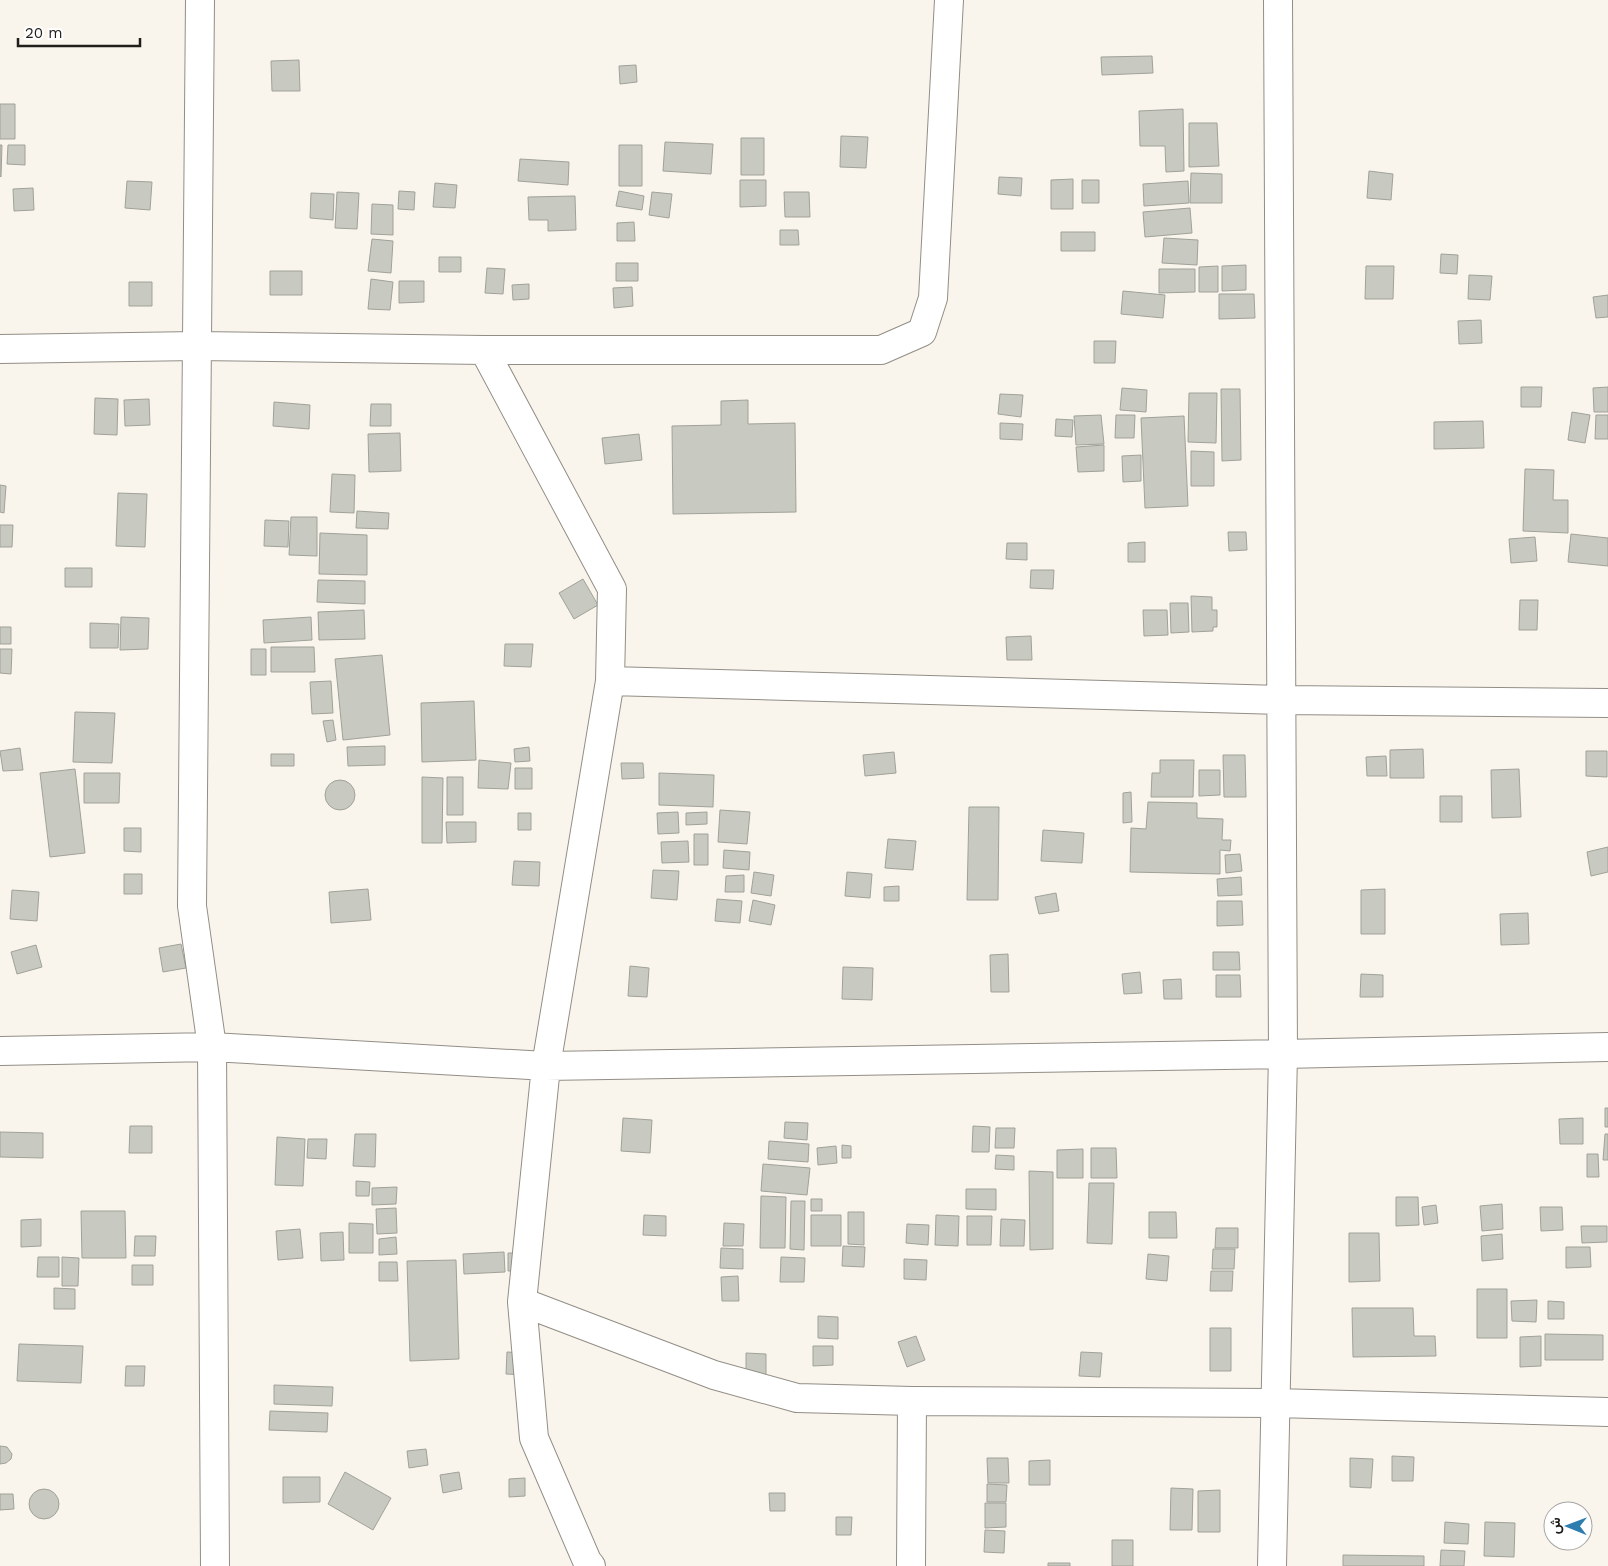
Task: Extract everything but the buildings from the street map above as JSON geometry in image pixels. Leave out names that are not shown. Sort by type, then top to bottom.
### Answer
[{"type":"street","points":[[200,0],[192,906],[212,1047],[215,1566]]},
{"type":"street","points":[[0,349],[196,346],[484,350],[881,350],[922,332],[934,298],[949,0]]},
{"type":"street","points":[[1272,1566],[1283,1054],[1278,0]]},
{"type":"street","points":[[484,350],[612,589],[610,681],[546,1066],[522,1302],[534,1438],[586,1561],[591,1566]]},
{"type":"street","points":[[610,681],[1282,700],[1608,703]]},
{"type":"street","points":[[0,1051],[212,1047],[546,1066],[1608,1047]]},
{"type":"street","points":[[522,1302],[714,1375],[797,1398],[912,1401],[1275,1403],[1608,1412]]},
{"type":"street","points":[[911,1566],[912,1401]]}]
